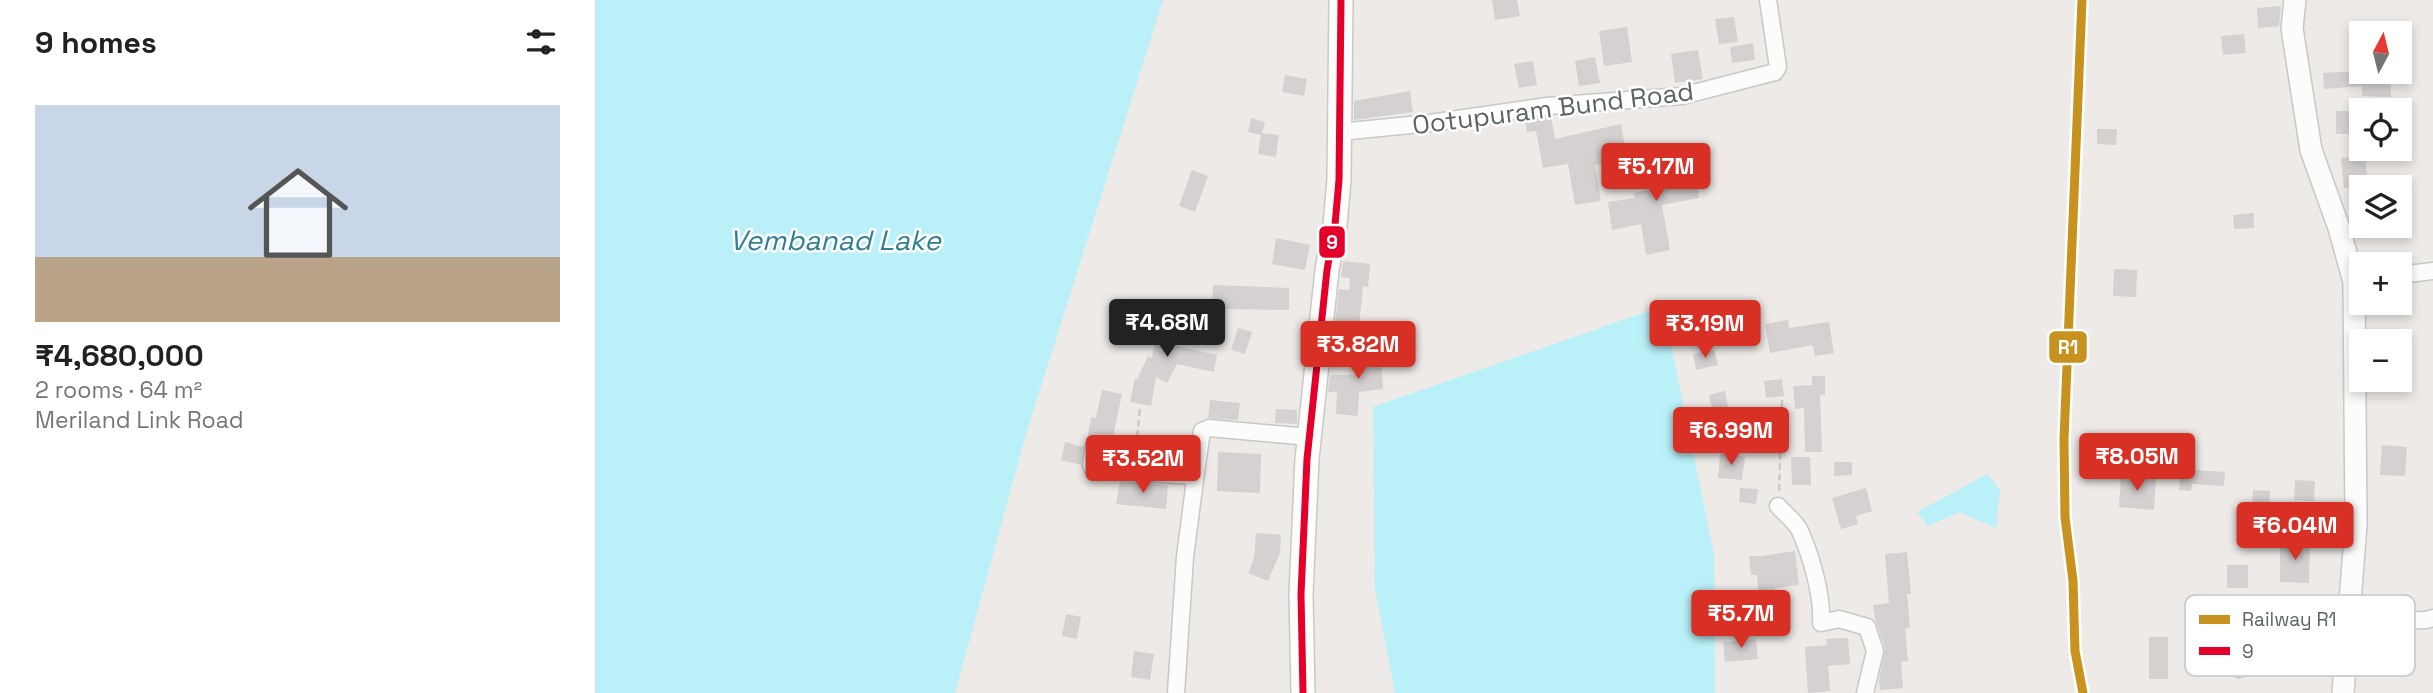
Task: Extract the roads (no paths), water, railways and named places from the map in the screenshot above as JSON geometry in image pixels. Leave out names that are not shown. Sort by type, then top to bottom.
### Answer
[{"type":"main road","points":[[1303,693],[1301,594],[1309,437],[1327,270],[1335,225],[1340,132],[1341,0]]},
{"type":"street","name":"Ootupuram Bund Road","points":[[1340,132],[1430,123],[1547,106],[1682,96],[1775,72],[1778,67],[1768,0]]},
{"type":"street","points":[[2295,0],[2291,28],[2311,150],[2349,257]]},
{"type":"street","points":[[2412,273],[2433,271]]},
{"type":"street","points":[[2349,595],[2356,524],[2357,315]]},
{"type":"street","points":[[1176,693],[1185,556],[1202,431],[1209,428],[1309,437]]},
{"type":"street","points":[[1093,449],[1093,469],[1191,476],[1196,472]]},
{"type":"street","points":[[1778,506],[1799,529],[1822,610],[1821,622],[1839,619],[1867,627],[1875,651],[1865,693]]},
{"type":"street","points":[[2415,620],[2433,618]]},
{"type":"water","name":"Vembanad Lake","points":[[595,0],[1163,0],[1026,434],[955,693],[595,693]]},
{"type":"water","points":[[1663,306],[1714,555],[1715,693],[1395,693],[1375,589],[1373,407]]},
{"type":"water","points":[[1988,474],[2000,491],[1996,528],[1959,512],[1928,526],[1917,512]]},
{"type":"rail line","name":"R1","points":[[2082,0],[2064,439],[2065,517],[2073,581],[2075,651],[2083,693]]}]
